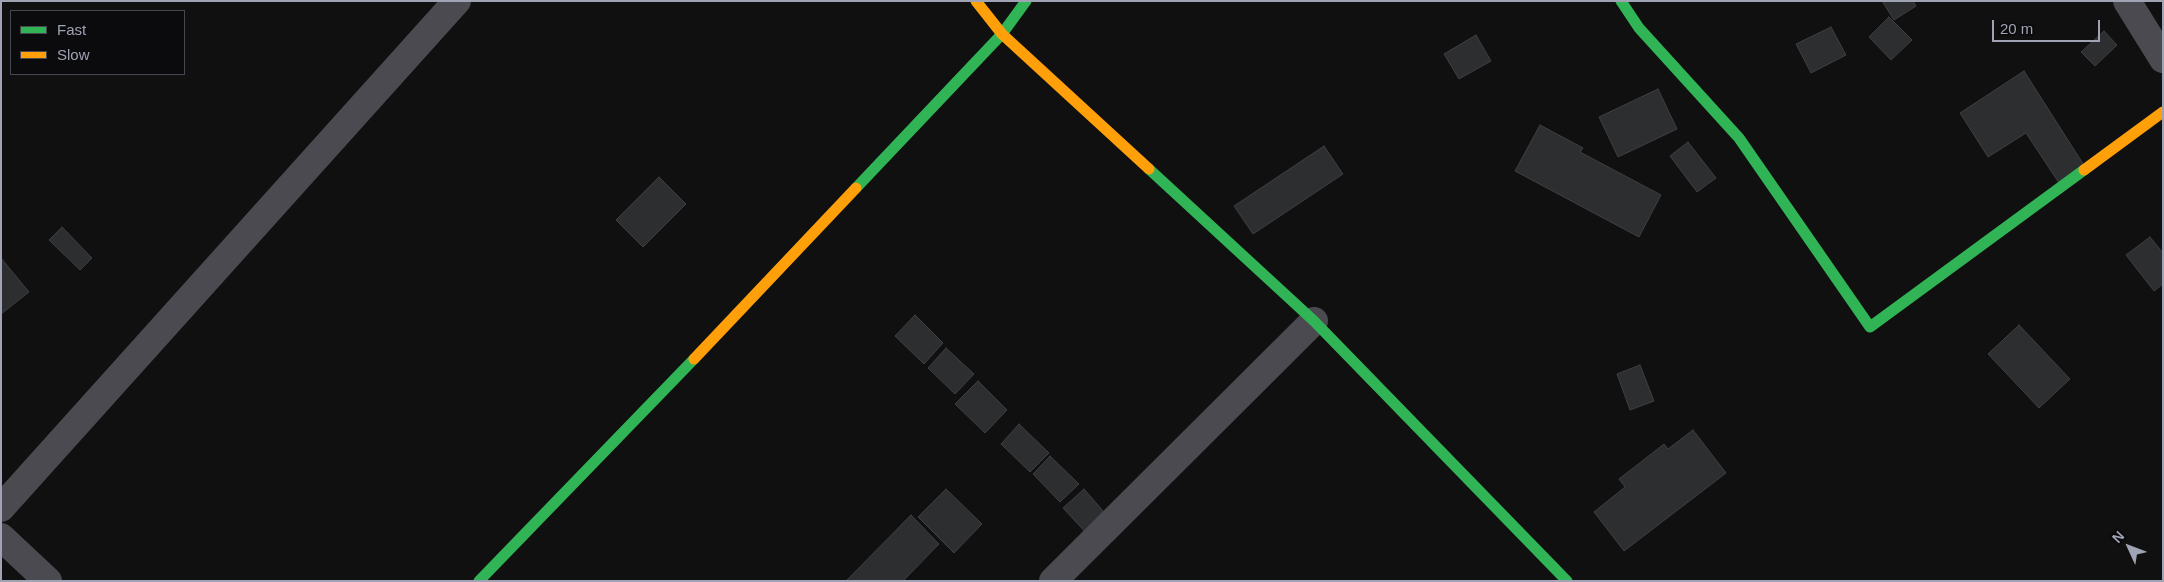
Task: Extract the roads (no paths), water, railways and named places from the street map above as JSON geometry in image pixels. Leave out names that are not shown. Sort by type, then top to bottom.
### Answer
[{"type":"street","points":[[1,508],[457,1]]},
{"type":"street","points":[[976,1],[1002,34],[1314,322],[1567,581]]},
{"type":"street","points":[[479,581],[693,360],[1002,34],[1026,1]]},
{"type":"street","points":[[1621,1],[1639,28],[1739,138],[1870,327],[2163,112]]},
{"type":"street","points":[[2127,1],[2163,58]]},
{"type":"street","points":[[1053,581],[1314,322]]},
{"type":"street","points":[[1,537],[48,581]]}]
